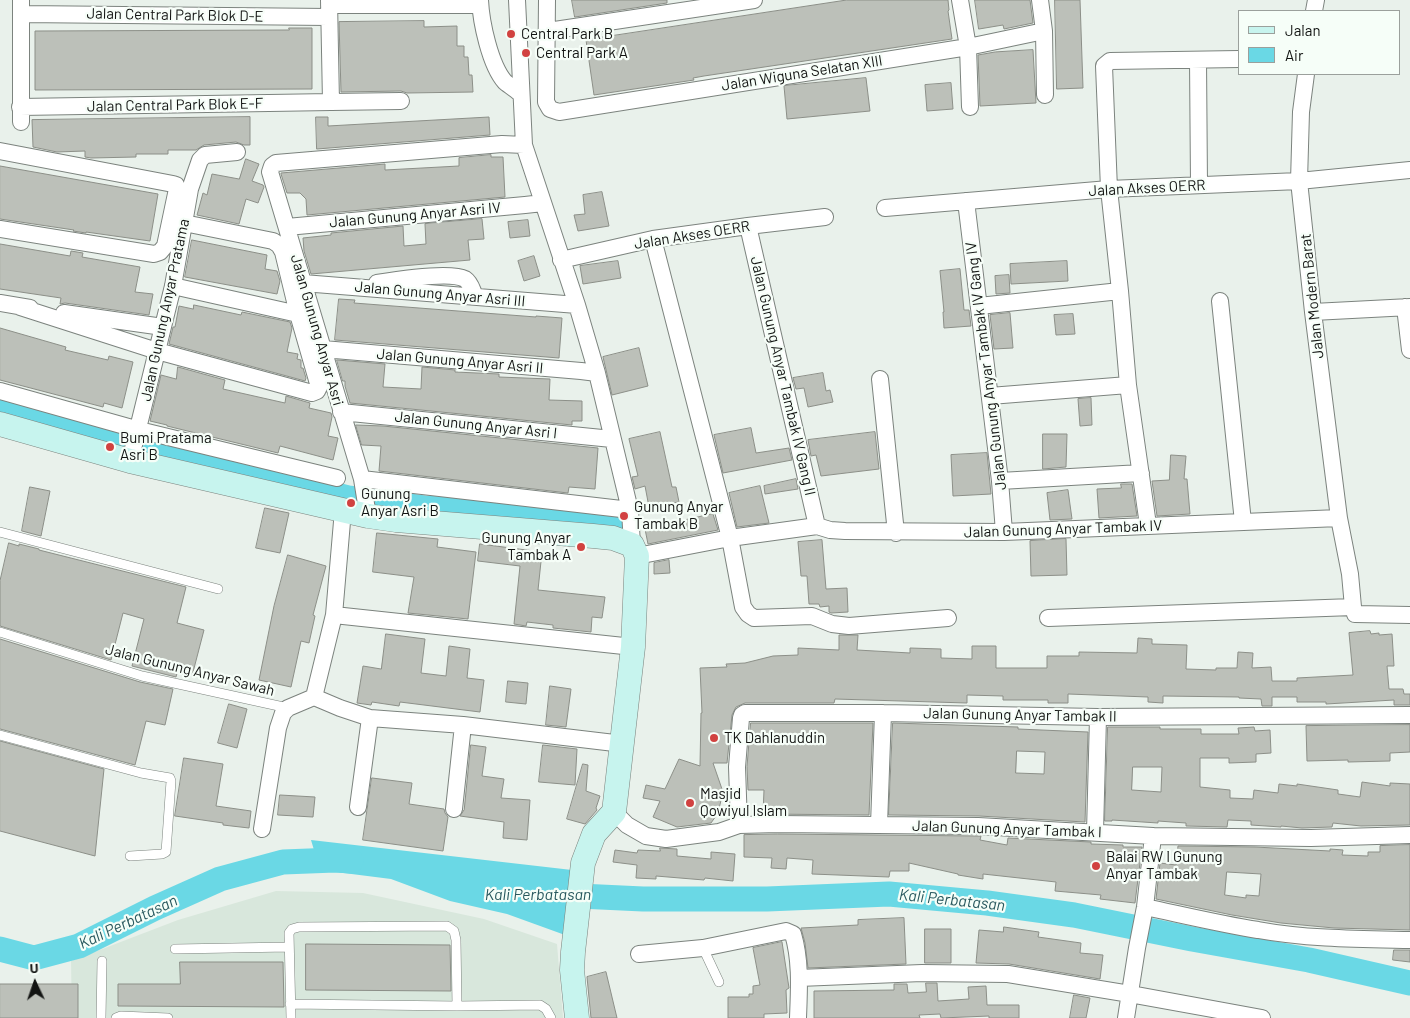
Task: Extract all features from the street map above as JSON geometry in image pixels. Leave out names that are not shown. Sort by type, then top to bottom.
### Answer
[{"type":"street","points":[[517,0],[524,145],[577,306],[597,374],[630,510],[634,550],[633,647],[614,812],[594,834],[583,863],[572,970],[578,1018]]},
{"type":"street","points":[[547,0],[548,31],[754,0]]},
{"type":"street","points":[[960,0],[968,47],[970,107]]},
{"type":"street","points":[[1040,0],[1044,31],[1045,95]]},
{"type":"street","points":[[480,3],[485,35],[495,65],[505,81],[521,94]]},
{"type":"street","name":"Jalan Central Park Blok D-E","points":[[21,7],[329,7],[480,3]]},
{"type":"street","name":"Jalan Central Park Blok E-F","points":[[21,7],[20,115],[330,102],[401,101]]},
{"type":"street","points":[[329,7],[330,102]]},
{"type":"street","name":"Jalan Wiguna Selatan XIII","points":[[548,31],[546,102],[550,108],[559,112],[968,47],[1044,31]]},
{"type":"street","points":[[1148,525],[1128,386],[1109,189],[1104,66],[1110,61],[1238,59]]},
{"type":"street","points":[[1198,60],[1199,185]]},
{"type":"street","name":"Jalan Modern Barat","points":[[1306,75],[1301,112],[1299,180],[1313,312],[1339,518]]},
{"type":"street","name":"Jalan Gunung Anyar Asri","points":[[368,509],[363,481],[270,172],[272,166],[276,163],[502,144],[524,145]]},
{"type":"street","points":[[0,151],[163,182],[176,185],[177,189],[165,246],[160,252],[154,254],[0,229]]},
{"type":"street","name":"Jalan Gunung Anyar Pratama","points":[[130,443],[151,349],[163,327],[173,286],[190,189],[200,160],[204,155],[237,152]]},
{"type":"street","name":"Jalan Akses OERR","points":[[885,208],[1109,189],[1299,180],[1410,170]]},
{"type":"street","name":"Jalan Gunung Anyar Tambak IV Gang IV","points":[[966,201],[1000,481],[1004,532]]},
{"type":"street","name":"Jalan Gunung Anyar Asri IV","points":[[287,227],[543,203]]},
{"type":"street","name":"Jalan Akses OERR","points":[[561,260],[653,239],[825,217]]},
{"type":"street","points":[[20,307],[151,349],[312,393],[317,391],[318,387],[283,252],[279,245],[184,223]]},
{"type":"street","name":"Jalan Gunung Anyar Tambak IV Gang II","points":[[748,226],[817,526]]},
{"type":"street","points":[[653,239],[730,538],[743,607],[748,614],[754,618],[812,616],[832,624],[849,626],[948,618]]},
{"type":"street","name":"Jalan Gunung Anyar Asri III","points":[[303,283],[577,306]]},
{"type":"street","points":[[173,286],[298,314]]},
{"type":"street","points":[[979,306],[1120,290]]},
{"type":"street","points":[[1220,300],[1243,522]]},
{"type":"street","points":[[0,303],[163,327]]},
{"type":"street","points":[[1313,312],[1408,307],[1410,350]]},
{"type":"street","name":"Jalan Gunung Anyar Asri II","points":[[322,349],[582,371],[597,374]]},
{"type":"street","points":[[880,379],[896,533]]},
{"type":"street","points":[[990,396],[1128,386]]},
{"type":"street","points":[[0,391],[130,443],[342,510],[368,509],[396,520],[613,538],[634,550]]},
{"type":"street","name":"Jalan Gunung Anyar Asri I","points":[[341,412],[612,439]]},
{"type":"street","points":[[0,424],[130,443],[337,478]]},
{"type":"street","points":[[1000,481],[1141,473]]},
{"type":"street","points":[[363,481],[630,510]]},
{"type":"street","points":[[314,697],[334,615],[342,510]]},
{"type":"street","points":[[1339,518],[1350,574],[1353,607],[1356,614],[1410,615]]},
{"type":"street","name":"Jalan Gunung Anyar Tambak IV","points":[[634,550],[817,526],[830,530],[896,533],[1004,532],[1339,518]]},
{"type":"street","points":[[1048,618],[1353,607]]},
{"type":"street","points":[[334,615],[633,647]]},
{"type":"street","points":[[262,829],[282,713],[288,708],[314,697],[370,718],[464,726],[623,744]]},
{"type":"street","name":"Jalan Gunung Anyar Tambak II","points":[[739,825],[737,767],[742,715],[745,713],[883,713],[1098,717],[1410,715]]},
{"type":"street","points":[[879,825],[883,713]]},
{"type":"street","points":[[1095,832],[1098,717]]},
{"type":"street","points":[[358,807],[370,718]]},
{"type":"street","points":[[454,809],[464,726]]},
{"type":"street","name":"Jalan Gunung Anyar Tambak I","points":[[614,812],[627,825],[646,836],[666,839],[719,832],[739,825],[978,826],[1153,836],[1311,838],[1410,835]]},
{"type":"street","points":[[1126,1018],[1144,911],[1153,836]]},
{"type":"street","points":[[1144,911],[1301,935],[1410,940]]},
{"type":"street","points":[[639,954],[703,948],[786,930],[793,934],[794,938],[799,978],[798,1018]]},
{"type":"street","points":[[799,978],[922,972],[1008,974],[1262,1018]]},
{"type":"lane","points":[[0,532],[218,589]]},
{"type":"lane","name":"Jalan Gunung Anyar Sawah","points":[[0,632],[142,676],[288,708]]},
{"type":"lane","points":[[0,735],[141,774],[170,778],[166,852],[162,854],[130,856]]},
{"type":"lane","points":[[291,1018],[289,933],[292,929],[299,927],[447,926],[454,931],[456,940],[456,1006]]},
{"type":"lane","points":[[175,949],[289,947]]},
{"type":"lane","points":[[703,948],[719,982]]},
{"type":"lane","points":[[101,1018],[102,961]]},
{"type":"lane","points":[[290,1004],[540,1005],[546,1009],[551,1018]]},
{"type":"lane","points":[[116,1018],[121,1016],[168,1018]]},
{"type":"shaded area","points":[[276,891],[363,893],[484,919],[557,944],[563,1018],[72,1018],[71,961],[178,920]]},
{"type":"water","name":"Kali Perbatasan","points":[[311,840],[572,870],[565,935],[507,914],[450,901],[391,879],[320,870]]},
{"type":"building","points":[[572,0],[667,0],[667,3],[575,17]]},
{"type":"building","points":[[847,0],[948,0],[952,39],[704,76],[693,78],[694,80],[594,95],[586,40]]},
{"type":"building","points":[[975,0],[1030,0],[1033,23],[1004,29],[1003,25],[979,29]]},
{"type":"building","points":[[1055,0],[1080,0],[1083,88],[1057,89]]},
{"type":"building","points":[[424,21],[424,27],[457,26],[457,46],[464,46],[464,57],[468,57],[469,75],[472,75],[473,92],[341,92],[339,22]]},
{"type":"building","points":[[289,28],[312,28],[312,89],[35,90],[35,31],[289,30]]},
{"type":"building","points":[[1033,50],[1036,103],[980,106],[978,55]]},
{"type":"building","points":[[866,78],[870,111],[787,119],[784,86]]},
{"type":"building","points":[[951,83],[953,109],[927,111],[925,85]]},
{"type":"building","points":[[250,117],[250,145],[236,142],[204,145],[196,150],[168,150],[168,154],[136,154],[136,157],[91,158],[85,157],[85,151],[57,152],[33,147],[32,120]]},
{"type":"building","points":[[316,117],[328,117],[328,126],[489,117],[490,135],[317,149]]},
{"type":"building","points":[[491,155],[491,157],[503,157],[505,197],[307,215],[306,199],[300,193],[287,193],[281,174],[385,164],[385,170],[459,166],[459,158]]},
{"type":"building","points":[[246,159],[259,164],[252,181],[264,187],[258,203],[246,199],[239,224],[197,215],[203,193],[207,195],[212,174],[239,179]]},
{"type":"building","points":[[0,166],[158,194],[150,241],[0,219]]},
{"type":"building","points":[[602,192],[609,226],[578,231],[574,215],[585,214],[583,195]]},
{"type":"building","points":[[482,219],[484,239],[468,240],[470,260],[311,274],[304,251],[303,238],[331,235],[331,233],[403,226],[404,246],[426,244],[425,224]]},
{"type":"building","points":[[528,220],[530,236],[510,238],[508,222]]},
{"type":"building","points":[[192,240],[267,255],[265,269],[277,271],[280,281],[277,294],[185,277]]},
{"type":"building","points":[[0,244],[70,256],[71,251],[83,253],[82,257],[140,267],[135,292],[153,294],[149,315],[65,303],[60,304],[61,298],[0,289]]},
{"type":"building","points":[[534,256],[540,276],[524,281],[518,261]]},
{"type":"building","points":[[618,261],[621,278],[583,284],[580,266]]},
{"type":"building","points":[[1067,261],[1068,281],[1011,284],[1010,264]]},
{"type":"building","points":[[960,269],[964,310],[969,310],[971,326],[944,328],[940,271]]},
{"type":"building","points":[[1009,275],[1010,293],[996,294],[995,276]]},
{"type":"building","points":[[339,299],[355,300],[354,303],[562,318],[559,358],[335,340]]},
{"type":"building","points":[[194,305],[241,315],[242,312],[290,322],[292,328],[287,352],[298,354],[297,359],[301,360],[301,368],[303,368],[306,378],[305,381],[169,344],[179,306],[193,309]]},
{"type":"building","points":[[1010,313],[1013,348],[994,349],[990,315]]},
{"type":"building","points":[[1073,314],[1075,334],[1056,335],[1054,315]]},
{"type":"building","points":[[0,328],[66,347],[65,350],[108,360],[109,356],[133,362],[122,408],[104,403],[103,407],[0,380]]},
{"type":"building","points":[[639,348],[648,386],[612,395],[603,357]]},
{"type":"building","points":[[337,360],[385,364],[383,387],[421,389],[422,367],[455,370],[455,372],[499,374],[499,377],[550,379],[549,400],[582,401],[582,421],[572,421],[572,425],[350,403],[345,381],[343,381]]},
{"type":"building","points":[[178,367],[225,380],[223,389],[285,403],[286,396],[310,403],[309,408],[331,413],[332,417],[328,436],[338,438],[333,460],[280,446],[278,453],[150,421],[161,375],[176,379]]},
{"type":"building","points":[[823,373],[826,391],[830,390],[833,402],[808,407],[804,388],[796,389],[793,378]]},
{"type":"building","points":[[1091,398],[1092,425],[1080,426],[1078,399]]},
{"type":"building","points":[[356,425],[383,426],[598,448],[595,489],[569,487],[568,493],[379,471],[381,446],[362,445]]},
{"type":"building","points":[[751,428],[756,453],[789,448],[792,460],[723,473],[714,435]]},
{"type":"building","points":[[660,432],[672,487],[676,487],[679,502],[649,507],[645,486],[635,489],[632,477],[638,476],[629,439]]},
{"type":"building","points":[[875,432],[879,469],[821,476],[816,455],[811,456],[808,440]]},
{"type":"building","points":[[1043,434],[1067,434],[1066,467],[1043,469]]},
{"type":"building","points":[[987,453],[991,494],[953,496],[951,455]]},
{"type":"building","points":[[1171,455],[1186,456],[1184,479],[1187,479],[1190,514],[1157,516],[1152,481],[1169,480]]},
{"type":"building","points":[[796,479],[798,489],[765,494],[764,486]]},
{"type":"building","points":[[1121,484],[1132,484],[1137,516],[1099,518],[1097,489],[1121,488]]},
{"type":"building","points":[[760,486],[769,523],[737,527],[729,493]]},
{"type":"building","points":[[30,487],[50,491],[41,536],[22,531]]},
{"type":"building","points":[[1068,490],[1072,519],[1050,520],[1047,493]]},
{"type":"building","points":[[265,508],[289,513],[280,553],[256,548]]},
{"type":"building","points":[[713,514],[718,530],[648,544],[645,529]]},
{"type":"building","points":[[377,533],[438,539],[437,547],[476,552],[468,619],[408,613],[414,577],[373,572]]},
{"type":"building","points":[[1066,539],[1067,575],[1031,576],[1030,541]]},
{"type":"building","points":[[822,540],[826,589],[847,588],[848,612],[831,613],[829,612],[829,606],[820,607],[819,604],[809,604],[807,576],[801,576],[798,542]]},
{"type":"building","points":[[9,543],[186,587],[177,623],[204,630],[192,676],[177,673],[176,677],[132,666],[144,619],[123,613],[111,660],[0,626],[0,581]]},
{"type":"building","points":[[480,544],[542,552],[538,590],[605,597],[602,618],[592,617],[591,632],[553,628],[553,625],[527,622],[526,626],[514,624],[520,566],[478,561]]},
{"type":"building","points":[[288,555],[326,566],[313,615],[315,616],[309,643],[301,641],[291,687],[259,680],[274,606]]},
{"type":"building","points":[[669,560],[670,573],[654,574],[654,563]]},
{"type":"building","points":[[1370,631],[1371,634],[1392,634],[1394,666],[1387,666],[1389,689],[1403,689],[1404,694],[1410,694],[1410,705],[1394,705],[1394,700],[1326,704],[1326,702],[1297,702],[1297,697],[1272,697],[1272,706],[1262,706],[1261,699],[1239,697],[1163,696],[1163,703],[1148,702],[1148,697],[1068,694],[1068,703],[1048,703],[1048,700],[1003,700],[1003,696],[967,695],[967,703],[835,699],[834,703],[745,703],[736,707],[732,715],[727,763],[713,763],[723,792],[718,813],[711,823],[677,827],[653,817],[660,801],[643,798],[646,785],[665,789],[679,759],[700,766],[702,713],[700,668],[727,667],[726,664],[745,663],[773,656],[798,655],[798,648],[839,650],[839,635],[858,635],[857,650],[910,653],[910,648],[941,649],[941,658],[972,659],[972,646],[996,646],[996,668],[1047,668],[1047,656],[1079,656],[1079,652],[1137,653],[1138,638],[1152,639],[1152,644],[1187,645],[1186,669],[1216,670],[1216,668],[1237,668],[1238,652],[1253,653],[1252,668],[1271,667],[1272,681],[1297,681],[1297,678],[1353,675],[1349,633]]},
{"type":"building","points":[[386,634],[425,639],[421,673],[446,676],[449,646],[470,649],[467,678],[484,680],[480,712],[400,702],[399,706],[372,702],[371,705],[357,703],[363,666],[381,669]]},
{"type":"building","points":[[0,639],[140,682],[173,689],[165,725],[146,721],[135,765],[0,729]]},
{"type":"building","points":[[508,681],[528,683],[526,704],[506,702]]},
{"type":"building","points":[[550,686],[571,689],[566,727],[546,725]]},
{"type":"building","points":[[229,704],[247,709],[237,748],[218,743]]},
{"type":"building","points":[[751,723],[873,723],[869,815],[763,814],[764,790],[748,790],[747,767]]},
{"type":"building","points":[[893,723],[1018,727],[1018,729],[1088,732],[1085,822],[979,816],[889,815]],"holes":[[[1017,751],[1045,752],[1044,774],[1016,773]]]},
{"type":"building","points":[[1410,725],[1410,752],[1390,753],[1390,761],[1307,761],[1306,726]]},
{"type":"building","points":[[1108,727],[1201,729],[1201,734],[1239,734],[1238,728],[1254,727],[1255,731],[1270,730],[1271,753],[1256,754],[1256,762],[1229,763],[1229,758],[1200,758],[1200,787],[1230,790],[1230,798],[1253,799],[1254,790],[1278,793],[1279,784],[1297,786],[1297,784],[1338,790],[1338,794],[1360,797],[1362,782],[1390,786],[1390,783],[1410,784],[1410,825],[1361,826],[1333,823],[1332,827],[1302,828],[1251,825],[1251,821],[1228,820],[1227,827],[1186,826],[1186,823],[1158,821],[1158,823],[1105,821]],"holes":[[[1133,767],[1162,767],[1161,792],[1132,790]]]},
{"type":"building","points":[[0,741],[104,769],[95,856],[0,831]]},
{"type":"building","points":[[471,745],[486,747],[482,776],[504,779],[501,798],[530,800],[527,840],[503,838],[504,822],[460,816],[464,810]]},
{"type":"building","points":[[543,745],[577,749],[575,785],[539,782]]},
{"type":"building","points":[[184,758],[223,764],[216,806],[251,811],[249,828],[175,816]]},
{"type":"building","points":[[583,764],[588,765],[586,791],[600,796],[597,810],[585,824],[567,819]]},
{"type":"building","points":[[372,778],[412,783],[409,804],[444,809],[448,817],[443,851],[363,840]]},
{"type":"building","points":[[280,795],[315,797],[313,817],[278,815]]},
{"type":"building","points":[[744,835],[981,836],[980,840],[1007,845],[1008,838],[1091,842],[1091,844],[1142,847],[1135,903],[1100,899],[1101,895],[1055,891],[1056,882],[983,874],[983,879],[909,863],[909,871],[890,871],[889,877],[812,874],[813,860],[787,858],[786,869],[771,868],[772,858],[744,857]]},
{"type":"building","points":[[1410,845],[1410,930],[1334,928],[1281,923],[1156,899],[1160,863],[1176,865],[1178,846],[1255,847],[1330,851],[1330,849],[1343,850],[1342,855],[1368,856],[1368,852],[1380,852],[1380,846]],"holes":[[[1227,872],[1261,874],[1259,896],[1246,895],[1246,898],[1225,895]]]},
{"type":"building","points":[[660,848],[677,849],[677,856],[711,859],[711,852],[735,854],[733,881],[656,876],[656,879],[636,878],[637,865],[613,862],[615,850],[637,853],[638,850],[660,851]]},
{"type":"building","points":[[904,918],[906,964],[808,968],[801,928],[858,925],[858,920]]},
{"type":"building","points":[[1004,927],[1039,932],[1038,937],[1081,943],[1080,953],[1103,955],[1100,979],[1009,964],[976,963],[979,930],[1003,932]]},
{"type":"building","points":[[925,929],[951,929],[951,963],[925,963]]},
{"type":"building","points":[[782,942],[789,988],[786,990],[787,1013],[764,1014],[764,1018],[728,1018],[728,997],[749,997],[749,994],[753,994],[753,986],[760,985],[753,948]]},
{"type":"building","points":[[306,944],[450,945],[451,991],[306,990]]},
{"type":"building","points":[[1394,950],[1410,950],[1410,962],[1393,960]]},
{"type":"building","points":[[180,962],[283,962],[284,1007],[118,1006],[118,984],[180,984]]},
{"type":"building","points":[[606,972],[617,1018],[591,1018],[587,977]]},
{"type":"building","points":[[926,983],[937,983],[938,1001],[969,999],[968,987],[986,986],[987,1005],[1019,1005],[1019,1018],[989,1018],[989,1016],[941,1018],[940,1014],[919,1015],[920,1018],[814,1018],[814,991],[894,990],[894,984],[907,984],[908,993],[926,992]]},
{"type":"building","points":[[0,984],[78,984],[78,1018],[0,1018]]},
{"type":"building","points":[[1074,995],[1090,998],[1086,1018],[1070,1018]]},
{"type":"waterway","points":[[0,410],[115,442],[348,498],[424,508],[625,521]]},
{"type":"waterway","name":"Kali Perbatasan","points":[[0,949],[34,958],[79,946],[155,908],[220,879],[283,862],[351,861]]},
{"type":"waterway","name":"Kali Perbatasan","points":[[558,895],[643,899],[767,899],[889,894],[987,903],[1074,915],[1309,960],[1410,983]]},
{"type":"place","name":"Central Park B","points":[[511,34]]},
{"type":"place","name":"Central Park A","points":[[526,53]]},
{"type":"place","name":"Bumi Pratama Asri B","points":[[110,447]]},
{"type":"place","name":"Gunung Anyar Asri B","points":[[351,503]]},
{"type":"place","name":"Gunung Anyar Tambak B","points":[[624,516]]},
{"type":"place","name":"Gunung Anyar Tambak A","points":[[581,547]]},
{"type":"place","name":"TK Dahlanuddin","points":[[714,738]]},
{"type":"place","name":"Masjid Qowiyul Islam","points":[[690,803]]},
{"type":"place","name":"Balai RW I Gunung Anyar Tambak","points":[[1096,866]]}]
